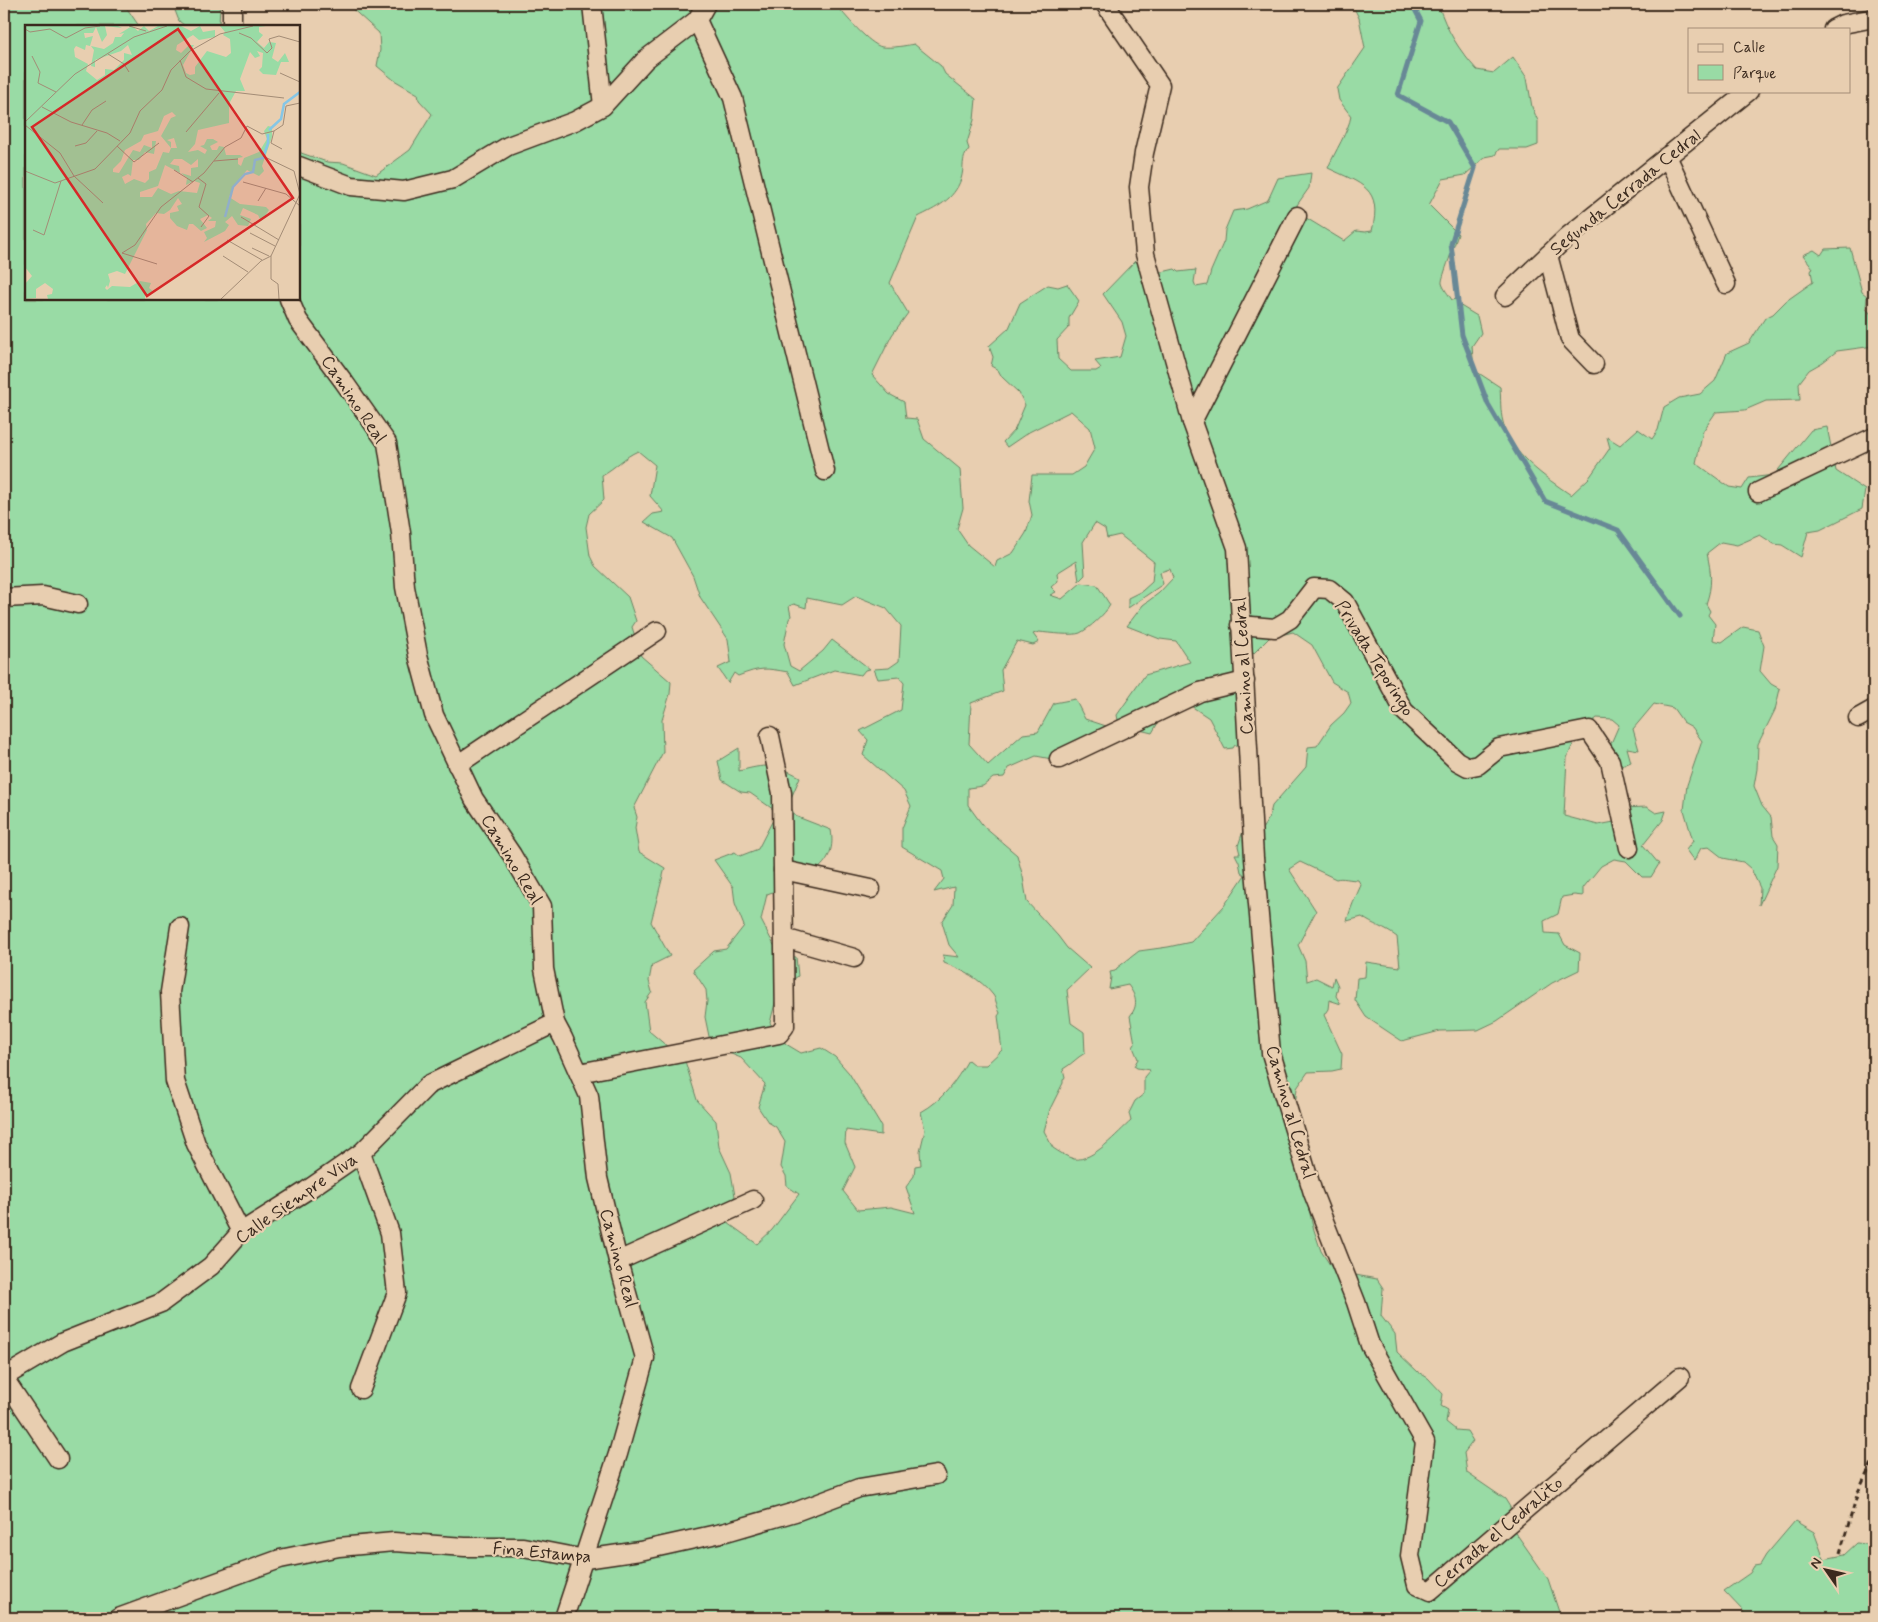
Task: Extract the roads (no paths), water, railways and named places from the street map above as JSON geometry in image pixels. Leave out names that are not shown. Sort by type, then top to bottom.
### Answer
[{"type":"street","points":[[232,4],[232,25]]},
{"type":"street","points":[[592,4],[602,106]]},
{"type":"street","points":[[300,166],[351,186],[404,191],[453,179],[508,146],[575,121],[602,106],[646,59],[697,20],[706,4]]},
{"type":"street","name":"Camino al Cedral","points":[[1105,4],[1160,85],[1144,153],[1139,188],[1145,254],[1192,422],[1237,548],[1254,858],[1271,1053],[1313,1193],[1356,1302],[1370,1345]]},
{"type":"street","points":[[1834,28],[1843,24],[1874,18]]},
{"type":"street","points":[[697,20],[733,98],[825,471]]},
{"type":"street","name":"Segunda Cerrada Cedral","points":[[1505,296],[1567,237],[1748,92]]},
{"type":"street","points":[[1667,156],[1726,284]]},
{"type":"street","points":[[1192,422],[1297,216]]},
{"type":"street","points":[[1548,255],[1570,339],[1594,364]]},
{"type":"street","name":"Camino Real","points":[[289,300],[298,320],[387,443],[401,533],[405,587],[418,655],[434,715],[474,799],[512,855],[542,906],[544,970],[555,1023],[589,1096],[598,1178],[618,1261],[645,1358],[618,1454],[564,1618]]},
{"type":"street","points":[[1758,492],[1874,437]]},
{"type":"street","name":"Privada Teporingo","points":[[1240,625],[1275,628],[1290,619],[1314,588],[1329,588],[1345,602],[1404,711],[1458,761],[1468,766],[1478,765],[1499,748],[1589,730],[1610,761],[1629,848]]},
{"type":"street","points":[[4,598],[43,596],[78,604]]},
{"type":"street","points":[[457,765],[657,631]]},
{"type":"street","points":[[1058,758],[1200,692],[1245,681]]},
{"type":"street","points":[[1858,718],[1874,709]]},
{"type":"street","points":[[579,1074],[780,1034],[785,1026],[782,793],[770,736]]},
{"type":"street","points":[[783,870],[871,889]]},
{"type":"street","points":[[180,927],[170,992],[175,1081],[196,1144],[241,1232]]},
{"type":"street","points":[[784,938],[854,958]]},
{"type":"street","name":"Calle Siempre Viva","points":[[4,1377],[63,1342],[162,1303],[211,1266],[241,1232],[361,1153],[428,1085],[555,1023]]},
{"type":"street","points":[[361,1153],[390,1233],[397,1293],[362,1390]]},
{"type":"street","points":[[618,1261],[753,1200]]},
{"type":"street","name":"Cerrada el Cedralito","points":[[1370,1345],[1425,1442],[1410,1556],[1417,1585],[1430,1591],[1680,1377]]},
{"type":"street","points":[[4,1377],[58,1459]]},
{"type":"street","name":"Fina Estampa","points":[[118,1618],[280,1560],[339,1547],[394,1542],[465,1547],[523,1547],[585,1559],[640,1551],[726,1532],[795,1512],[859,1488],[936,1475]]},
{"type":"waterway","points":[[1412,4],[1421,21],[1398,95],[1448,122],[1475,168],[1451,244],[1462,335],[1488,404],[1545,501],[1618,530],[1680,616]]}]
